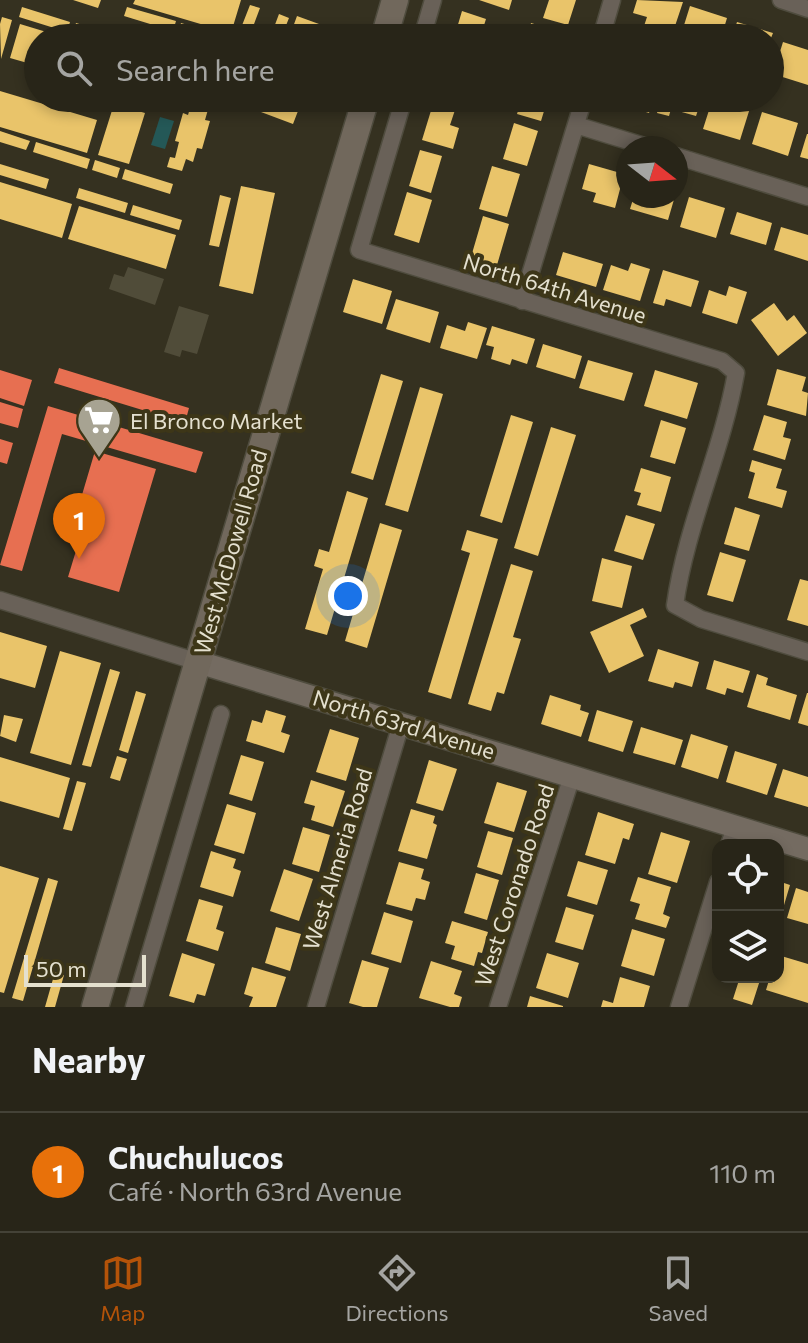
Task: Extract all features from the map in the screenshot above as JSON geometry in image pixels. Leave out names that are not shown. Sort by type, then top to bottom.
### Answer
[{"type":"main road","points":[[388,24],[395,0]]},
{"type":"main road","name":"West McDowell Road","points":[[95,1007],[362,112]]},
{"type":"street","points":[[426,24],[433,0]]},
{"type":"street","points":[[605,24],[612,0]]},
{"type":"street","points":[[781,0],[808,9]]},
{"type":"street","name":"North 64th Avenue","points":[[400,112],[359,250],[722,361],[736,373],[731,402],[680,570],[675,605],[701,619],[808,652]]},
{"type":"street","points":[[522,301],[580,112]]},
{"type":"street","points":[[576,125],[616,137]]},
{"type":"street","points":[[688,160],[808,197]]},
{"type":"street","name":"North 63rd Avenue","points":[[0,600],[572,776],[732,836],[808,849]]},
{"type":"street","points":[[134,1007],[221,714]]},
{"type":"street","name":"West Almeria Road","points":[[316,1007],[401,724]]},
{"type":"street","name":"West Coronado Road","points":[[498,1007],[572,776]]},
{"type":"street","points":[[684,1005],[712,904]]},
{"type":"water","points":[[160,117],[174,121],[165,149],[151,145]]},
{"type":"building: Homes","points":[[73,0],[101,0],[98,8]]},
{"type":"building: Homes","points":[[135,0],[241,0],[234,24],[201,24],[133,4]]},
{"type":"building: Homes","points":[[479,0],[512,0],[509,10]]},
{"type":"building: Homes","points":[[549,0],[576,0],[568,24],[543,18]]},
{"type":"building: Homes","points":[[637,0],[683,2],[676,24],[645,24],[647,17],[633,13]]},
{"type":"building: Homes","points":[[250,5],[260,8],[254,24],[243,24]]},
{"type":"building: Homes","points":[[690,6],[727,18],[725,24],[684,24]]},
{"type":"building: Homes","points":[[22,7],[70,22],[41,24],[19,17]]},
{"type":"building: Homes","points":[[127,7],[176,21],[175,24],[150,24],[124,16]]},
{"type":"building: Homes","points":[[462,11],[486,19],[484,24],[458,24]]},
{"type":"building: Homes","points":[[279,14],[289,18],[287,24],[275,24]]},
{"type":"building: Homes","points":[[297,16],[319,24],[294,24]]},
{"type":"building: Homes","points":[[2,17],[12,20],[1,59],[0,24]]},
{"type":"building: Homes","points":[[20,24],[24,25],[24,62],[10,58]]},
{"type":"building: Homes","points":[[784,42],[808,50],[808,85],[784,77]]},
{"type":"building: Homes","points":[[0,91],[24,98],[24,112],[70,112],[97,120],[87,153],[0,127]]},
{"type":"building: Homes","points":[[111,112],[145,113],[129,164],[98,155]]},
{"type":"building: Homes","points":[[189,112],[207,112],[205,120],[210,121],[202,149],[197,148],[193,162],[186,159],[182,171],[167,167],[170,157],[175,158],[179,142],[175,141],[183,113],[188,115]]},
{"type":"building: Homes","points":[[261,112],[298,112],[293,124]]},
{"type":"building: Homes","points":[[431,112],[454,112],[450,125],[459,128],[453,149],[422,140]]},
{"type":"building: Homes","points":[[518,112],[544,112],[541,121]]},
{"type":"building: Homes","points":[[708,112],[749,112],[740,140],[703,129]]},
{"type":"building: Homes","points":[[762,112],[798,123],[788,156],[752,144]]},
{"type":"building: Homes","points":[[514,123],[538,131],[527,166],[503,159]]},
{"type":"building: Homes","points":[[0,131],[30,141],[26,150],[0,142]]},
{"type":"building: Homes","points":[[808,134],[808,159],[800,157]]},
{"type":"building: Homes","points":[[36,142],[90,159],[87,169],[33,152]]},
{"type":"building: Homes","points":[[420,150],[442,156],[431,193],[409,186]]},
{"type":"building: Homes","points":[[95,160],[120,168],[117,178],[92,170]]},
{"type":"building: Homes","points":[[0,164],[49,179],[46,189],[0,175]]},
{"type":"building: Homes","points":[[589,164],[616,172],[615,208],[593,202],[596,193],[582,189]]},
{"type":"building: Homes","points":[[492,166],[520,174],[507,217],[479,209]]},
{"type":"building: Homes","points":[[125,169],[173,184],[170,194],[122,179]]},
{"type":"building: Homes","points":[[0,182],[72,204],[62,238],[0,219]]},
{"type":"building: Homes","points":[[241,186],[275,193],[253,294],[219,286]]},
{"type":"building: Homes","points":[[79,188],[128,203],[125,213],[76,198]]},
{"type":"building: Homes","points":[[407,192],[432,200],[419,243],[394,235]]},
{"type":"building: Homes","points":[[220,195],[231,198],[219,247],[209,245]]},
{"type":"building: Homes","points":[[689,197],[725,208],[716,238],[680,227]]},
{"type":"building: Homes","points":[[133,205],[182,220],[179,230],[130,215]]},
{"type":"building: Homes","points":[[79,206],[176,235],[166,269],[68,239]]},
{"type":"building: Homes","points":[[630,208],[672,208],[668,220]]},
{"type":"building: Homes","points":[[737,212],[772,223],[766,245],[730,234]]},
{"type":"building: Homes","points":[[483,216],[509,224],[497,265],[471,257]]},
{"type":"building: Homes","points":[[781,227],[808,235],[808,261],[774,250]]},
{"type":"building: Homes","points":[[563,252],[603,264],[596,287],[556,275]]},
{"type":"building: Homes","points":[[631,263],[650,269],[640,301],[603,290],[611,265],[628,271]]},
{"type":"building: Homes","points":[[663,270],[699,281],[691,307],[666,299],[664,306],[653,303]]},
{"type":"building: Homes","points":[[353,279],[392,291],[382,324],[343,312]]},
{"type":"building: Homes","points":[[729,286],[747,292],[737,324],[702,313],[709,290],[726,296]]},
{"type":"building: Homes","points":[[396,299],[439,312],[430,343],[386,329]]},
{"type":"building: Homes","points":[[774,303],[787,321],[794,315],[807,333],[778,356],[751,320]]},
{"type":"building: Homes","points":[[468,322],[487,328],[477,359],[440,348],[447,325],[465,331]]},
{"type":"building: Homes","points":[[492,326],[535,339],[527,364],[512,359],[510,365],[491,359],[494,347],[486,345]]},
{"type":"building: Homes","points":[[543,344],[582,356],[575,379],[536,367]]},
{"type":"building: Homes","points":[[588,360],[633,373],[624,401],[579,388]]},
{"type":"building: Homes","points":[[777,369],[806,377],[802,391],[808,393],[806,416],[767,405]]},
{"type":"building: Homes","points":[[655,370],[698,383],[687,419],[644,406]]},
{"type":"building: Homes","points":[[381,374],[403,381],[373,480],[351,473]]},
{"type":"building: Homes","points":[[420,387],[443,394],[408,512],[385,505]]},
{"type":"building: Homes","points":[[511,415],[533,422],[502,523],[480,516]]},
{"type":"building: Homes","points":[[764,415],[787,422],[783,437],[791,439],[785,460],[753,450]]},
{"type":"building: Homes","points":[[661,420],[686,428],[675,464],[650,457]]},
{"type":"building: Homes","points":[[551,427],[576,435],[538,556],[514,548]]},
{"type":"building: Homes","points":[[752,460],[782,469],[776,488],[787,491],[782,508],[748,498],[755,473],[749,471]]},
{"type":"building: Homes","points":[[641,468],[671,477],[661,512],[637,505],[641,493],[634,491]]},
{"type":"building: Homes","points":[[347,491],[368,498],[327,635],[305,629],[323,569],[314,566],[319,549],[329,552]]},
{"type":"building: Homes","points":[[735,507],[760,515],[749,551],[724,544]]},
{"type":"building: Homes","points":[[626,515],[655,524],[643,560],[614,551]]},
{"type":"building: Homes","points":[[380,523],[402,530],[367,648],[345,641]]},
{"type":"building: Homes","points":[[467,530],[498,539],[451,699],[428,692],[470,553],[461,550]]},
{"type":"building: Homes","points":[[720,552],[746,560],[733,602],[707,595]]},
{"type":"building: Homes","points":[[602,558],[632,566],[622,608],[592,601]]},
{"type":"building: Homes","points":[[511,564],[533,571],[513,637],[521,639],[504,694],[497,692],[491,711],[468,704]]},
{"type":"building: Homes","points":[[800,579],[808,581],[808,626],[787,620]]},
{"type":"building: Homes","points":[[643,608],[647,617],[630,625],[644,656],[609,673],[590,632]]},
{"type":"building: Homes","points":[[0,632],[47,646],[35,688],[0,678]]},
{"type":"building: Homes","points":[[658,649],[699,662],[692,687],[675,682],[673,688],[648,681]]},
{"type":"building: Homes","points":[[60,651],[101,663],[71,765],[30,753]]},
{"type":"building: Homes","points":[[714,660],[750,671],[743,693],[727,688],[725,695],[706,689]]},
{"type":"building: Homes","points":[[110,669],[120,672],[91,767],[82,765]]},
{"type":"building: Homes","points":[[757,674],[768,678],[766,685],[797,695],[790,720],[747,707]]},
{"type":"building: Homes","points":[[136,691],[146,694],[128,753],[119,750]]},
{"type":"building: Homes","points":[[808,693],[808,726],[798,723]]},
{"type":"building: Homes","points":[[550,695],[581,705],[580,710],[589,713],[581,737],[541,724]]},
{"type":"building: Homes","points":[[266,710],[286,716],[281,732],[290,735],[284,753],[246,741],[252,720],[262,723]]},
{"type":"building: Homes","points":[[597,710],[633,721],[623,752],[588,741]]},
{"type":"building: Homes","points":[[4,715],[23,719],[16,742],[0,736]]},
{"type":"building: Homes","points":[[641,727],[683,740],[675,765],[633,753]]},
{"type":"building: Homes","points":[[330,729],[359,738],[346,781],[316,772]]},
{"type":"building: Homes","points":[[691,734],[728,746],[718,779],[681,767]]},
{"type":"building: Homes","points":[[735,751],[777,764],[767,795],[726,782]]},
{"type":"building: Homes","points":[[241,755],[264,762],[252,801],[229,794]]},
{"type":"building: Homes","points":[[117,756],[127,759],[120,781],[110,778]]},
{"type":"building: Homes","points":[[0,757],[70,778],[59,818],[0,801]]},
{"type":"building: Homes","points":[[429,760],[457,769],[443,811],[416,803]]},
{"type":"building: Homes","points":[[783,769],[808,777],[808,807],[774,797]]},
{"type":"building: Homes","points":[[311,780],[345,791],[333,827],[311,820],[315,806],[304,803]]},
{"type":"building: Homes","points":[[77,781],[86,783],[72,831],[63,829]]},
{"type":"building: Homes","points":[[497,782],[527,791],[514,832],[484,823]]},
{"type":"building: Homes","points":[[227,804],[256,813],[244,854],[214,845]]},
{"type":"building: Homes","points":[[411,809],[435,816],[433,823],[437,825],[427,859],[398,851]]},
{"type":"building: Homes","points":[[598,812],[634,824],[629,840],[623,838],[615,864],[585,855]]},
{"type":"building: Homes","points":[[303,827],[330,835],[319,872],[292,864]]},
{"type":"building: Homes","points":[[488,831],[513,838],[502,875],[477,867]]},
{"type":"building: Homes","points":[[661,832],[690,841],[677,883],[648,874]]},
{"type":"building: Homes","points":[[211,851],[236,859],[233,868],[241,871],[233,897],[200,887]]},
{"type":"building: Homes","points":[[578,861],[608,870],[597,905],[567,896]]},
{"type":"building: Homes","points":[[399,862],[424,869],[421,879],[430,882],[425,900],[416,898],[412,911],[386,904]]},
{"type":"building: Homes","points":[[0,866],[39,878],[4,993],[0,992]]},
{"type":"building: Homes","points":[[284,869],[313,879],[299,921],[270,911]]},
{"type":"building: Homes","points":[[476,873],[499,880],[487,920],[464,913]]},
{"type":"building: Homes","points":[[638,877],[671,887],[663,914],[670,917],[666,928],[635,919],[640,904],[630,901]]},
{"type":"building: Homes","points":[[48,878],[58,881],[23,1001],[12,998]]},
{"type":"building: Homes","points":[[784,883],[790,885],[784,905]]},
{"type":"building: Homes","points":[[796,888],[808,892],[808,924],[787,918]]},
{"type":"building: Homes","points":[[199,899],[223,906],[216,929],[224,932],[218,951],[186,941]]},
{"type":"building: Homes","points":[[566,907],[594,915],[583,950],[555,942]]},
{"type":"building: Homes","points":[[384,912],[413,921],[401,963],[371,954]]},
{"type":"building: Homes","points":[[452,921],[488,932],[482,953],[478,952],[474,966],[451,959],[455,946],[445,943]]},
{"type":"building: Homes","points":[[276,927],[301,934],[290,971],[265,963]]},
{"type":"building: Homes","points":[[632,929],[665,939],[654,976],[621,966]]},
{"type":"building: Homes","points":[[182,953],[215,964],[205,996],[197,994],[194,1003],[169,996]]},
{"type":"building: Homes","points":[[547,953],[579,963],[568,998],[536,988]]},
{"type":"building: Homes","points":[[784,957],[808,964],[808,1003],[766,990],[768,983],[784,983]]},
{"type":"building: Homes","points":[[362,960],[389,968],[377,1007],[349,1003]]},
{"type":"building: Homes","points":[[431,961],[462,971],[454,994],[462,997],[459,1007],[419,998]]},
{"type":"building: Homes","points":[[252,967],[286,977],[276,1007],[249,1007],[253,997],[244,994]]},
{"type":"building: Homes","points":[[55,972],[64,975],[55,1007],[45,1007]]},
{"type":"building: Homes","points":[[620,977],[650,986],[644,1007],[601,1007],[603,1000],[613,1003]]},
{"type":"building: Homes","points":[[738,983],[759,983],[752,1005],[733,999]]},
{"type":"building: Homes","points":[[530,996],[563,1006],[563,1007],[527,1007]]},
{"type":"building: Shops","points":[[59,368],[189,408],[185,423],[54,383]]},
{"type":"building: Shops","points":[[0,370],[32,380],[24,406],[0,398]]},
{"type":"building: Shops","points":[[0,402],[23,409],[18,428],[0,423]]},
{"type":"building: Shops","points":[[48,406],[203,452],[196,473],[62,434],[22,571],[0,565]]},
{"type":"building: Shops","points":[[0,439],[13,443],[7,464],[0,462]]},
{"type":"building: Shops","points":[[95,451],[156,469],[119,592],[68,577],[89,508],[79,505]]},
{"type":"building: Other","points":[[128,267],[164,279],[155,305],[109,289],[114,274],[124,277]]},
{"type":"building: Other","points":[[179,306],[209,315],[197,354],[182,350],[180,357],[164,352]]},
{"type":"place","name":"El Bronco Market","points":[[99,459]]},
{"type":"place","name":"Chuchulucos","points":[[79,559]]}]
